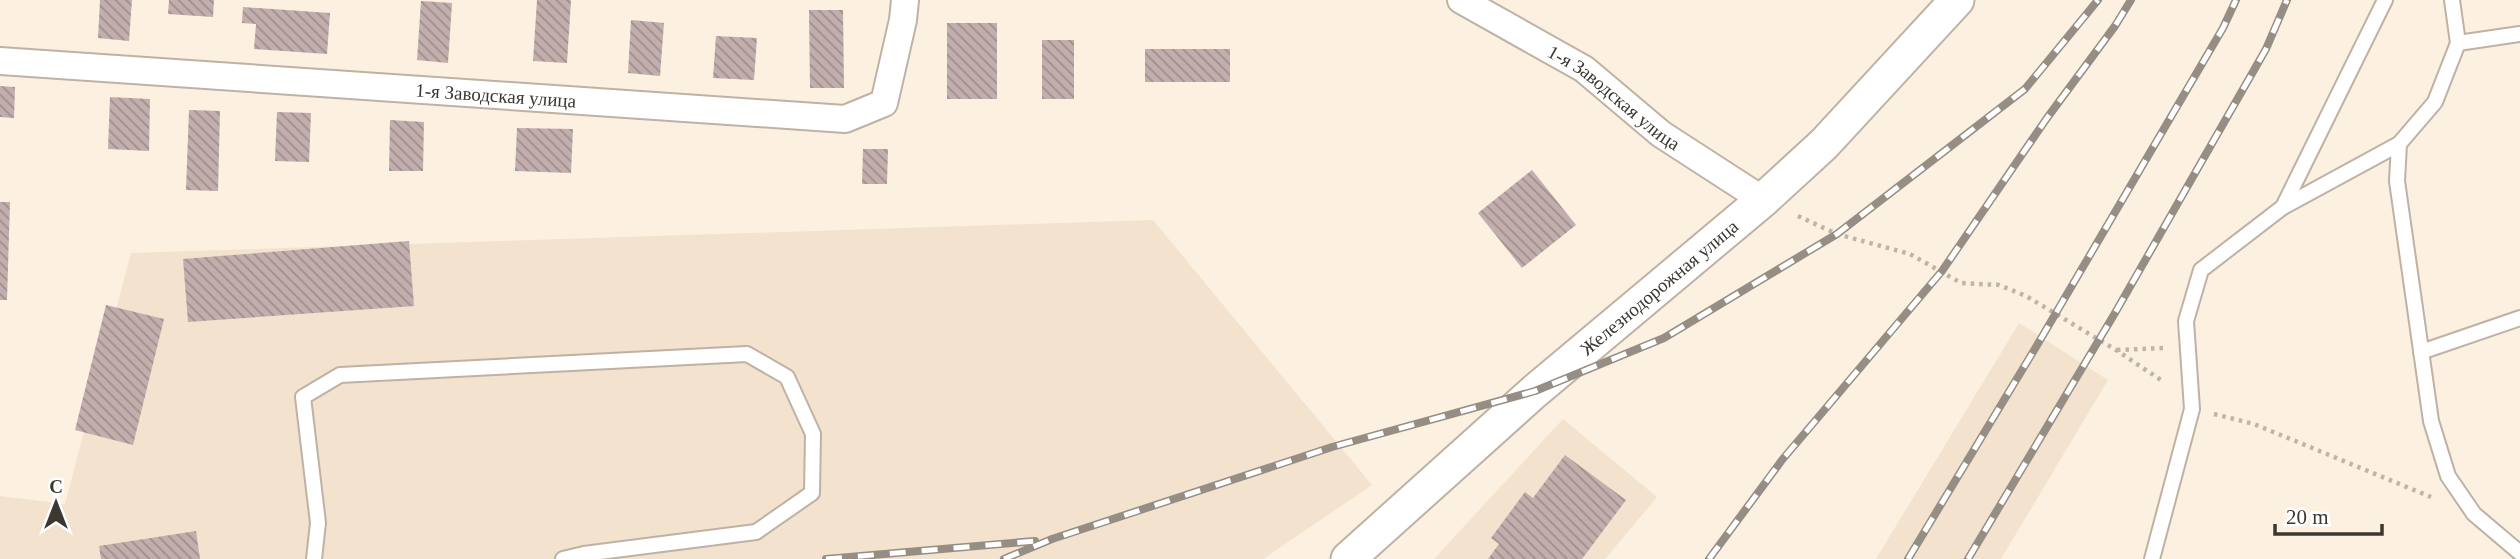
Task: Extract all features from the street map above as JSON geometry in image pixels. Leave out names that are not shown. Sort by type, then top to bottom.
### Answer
[{"type":"street","name":"1-я Заводская улица","points":[[0,61],[845,119],[884,103],[905,0]]},
{"type":"street","name":"1-я Заводская улица","points":[[1461,0],[1584,69],[1661,134],[1763,200]]},
{"type":"street","name":"Железнодорожная улица","points":[[1348,559],[1535,391],[1763,200],[1824,144],[1956,0]]},
{"type":"lane","points":[[2283,207],[2385,0]]},
{"type":"lane","points":[[2152,559],[2192,409],[2186,320],[2202,270],[2283,207],[2399,144],[2435,102],[2458,43],[2452,0]]},
{"type":"lane","points":[[2458,43],[2520,34]]},
{"type":"lane","points":[[2399,144],[2397,181],[2431,421],[2448,476],[2474,514],[2520,554]]},
{"type":"lane","points":[[2421,352],[2520,318]]},
{"type":"lane","points":[[314,559],[318,523],[303,397],[340,375],[747,354],[787,377],[813,434],[812,493],[755,532],[563,559]]},
{"type":"path","points":[[1763,200],[1837,234],[1910,254],[1961,283],[1999,285],[2026,296],[2160,378],[2192,409],[2254,424],[2474,514]]},
{"type":"path","points":[[2116,350],[2165,348],[2186,320]]},
{"type":"shaded area","points":[[1153,220],[1372,485],[1263,559],[0,559],[0,496],[65,504],[131,253]]},
{"type":"shaded area","points":[[2019,323],[2108,380],[2001,559],[1876,559]]},
{"type":"shaded area","points":[[1563,419],[1657,497],[1605,559],[1434,559]]},
{"type":"building","points":[[100,0],[132,0],[129,41],[98,38]]},
{"type":"building","points":[[169,0],[214,0],[213,17],[168,14]]},
{"type":"building","points":[[537,0],[571,0],[567,63],[533,61]]},
{"type":"building","points":[[421,1],[452,3],[448,63],[417,60]]},
{"type":"building","points":[[243,7],[330,13],[327,54],[254,49],[256,24],[242,23]]},
{"type":"building","points":[[809,10],[843,10],[844,88],[810,88]]},
{"type":"building","points":[[631,20],[664,23],[660,76],[628,73]]},
{"type":"building","points":[[947,23],[997,23],[997,99],[947,99]]},
{"type":"building","points":[[716,36],[757,38],[754,80],[713,78]]},
{"type":"building","points":[[1042,40],[1074,40],[1074,99],[1042,99]]},
{"type":"building","points":[[1145,49],[1230,49],[1230,82],[1145,82]]},
{"type":"building","points":[[0,86],[15,87],[14,118],[0,117]]},
{"type":"building","points":[[110,97],[150,99],[149,151],[108,149]]},
{"type":"building","points":[[189,110],[220,111],[218,191],[186,190]]},
{"type":"building","points":[[277,112],[311,113],[309,162],[275,161]]},
{"type":"building","points":[[390,120],[424,122],[423,171],[389,171]]},
{"type":"building","points":[[517,128],[573,129],[571,173],[515,171]]},
{"type":"building","points":[[863,149],[888,149],[887,184],[862,184]]},
{"type":"building","points":[[1532,170],[1576,225],[1522,268],[1478,213]]},
{"type":"building","points":[[0,202],[10,202],[7,300],[0,300]]},
{"type":"building","points":[[409,241],[414,306],[188,322],[183,259]]},
{"type":"building","points":[[106,305],[164,319],[133,445],[75,430]]},
{"type":"building","points":[[1565,455],[1626,500],[1582,559],[1488,559],[1499,544],[1491,538],[1525,492],[1533,498]]},
{"type":"building","points":[[196,531],[200,559],[101,559],[99,546]]},
{"type":"railway","points":[[1004,559],[1052,539],[1332,447],[1535,391],[1664,338],[1837,234],[2025,89],[2098,0]]},
{"type":"railway","points":[[1709,559],[1782,460],[1942,271],[2131,0]]},
{"type":"railway","points":[[1908,559],[2036,347],[2223,28],[2236,0]]},
{"type":"railway","points":[[1968,559],[2115,313],[2266,49],[2287,0]]},
{"type":"railway","points":[[826,559],[1035,541]]}]
